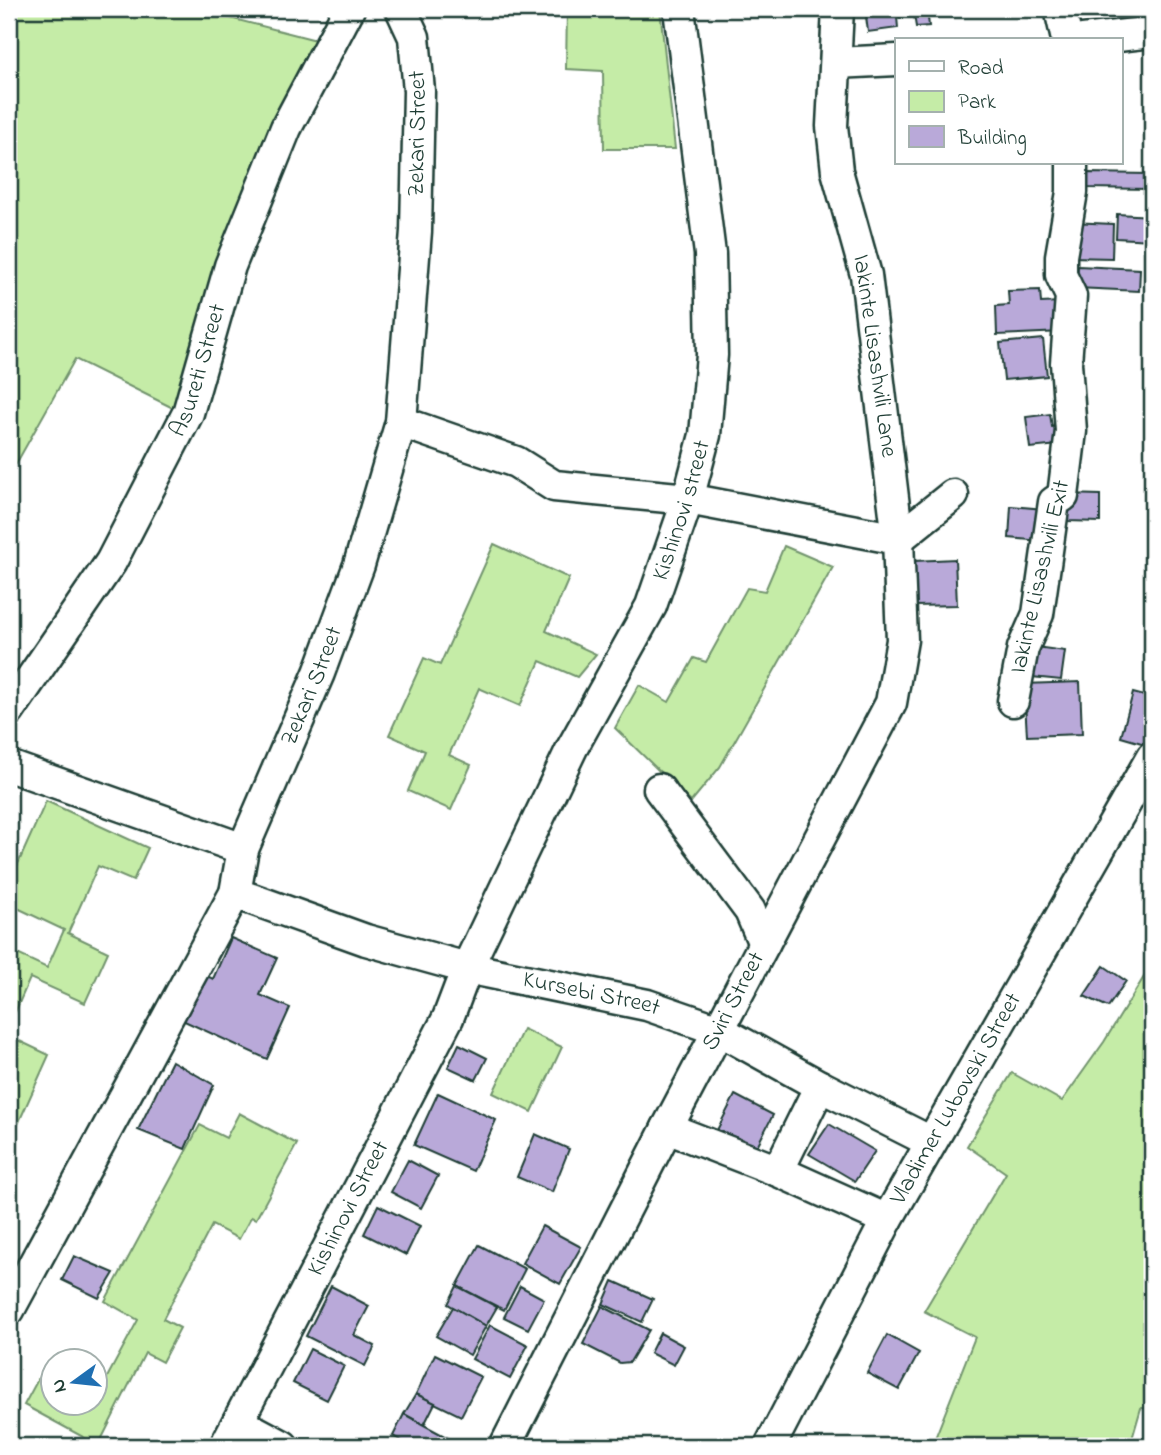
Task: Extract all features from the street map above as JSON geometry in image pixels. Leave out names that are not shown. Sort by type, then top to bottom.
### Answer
[{"type":"street","name":"Asureti Street","points":[[9,711],[111,562],[188,413],[230,266],[286,128],[349,9]]},
{"type":"street","name":"Zekari Street","points":[[9,1310],[235,893],[243,849],[319,673],[359,565],[401,422],[416,231],[419,91],[414,37],[401,9]]},
{"type":"street","name":"Kishinovi street","points":[[467,968],[572,748],[651,606],[688,499],[705,435],[712,355],[710,254],[679,9]]},
{"type":"street","name":"Iakinte Lisashvili Lane","points":[[838,9],[832,126],[837,171],[866,275],[898,539]]},
{"type":"street","points":[[1060,9],[1066,38]]},
{"type":"street","points":[[1100,38],[1152,32]]},
{"type":"street","points":[[836,62],[895,60]]},
{"type":"street","name":"Iakinte Lisashvili Exit","points":[[1013,701],[1024,648],[1038,614],[1054,502],[1063,496],[1071,431],[1066,363],[1071,296],[1061,275],[1061,256],[1072,192],[1072,164]]},
{"type":"street","points":[[401,422],[516,462],[554,486],[688,499],[898,539],[953,495]]},
{"type":"street","name":"Sviri Street","points":[[505,1446],[667,1128],[891,703],[902,640],[898,539]]},
{"type":"street","name":"Vladimer Lubovski Street","points":[[770,1446],[887,1220],[1152,757]]},
{"type":"street","points":[[9,766],[243,849]]},
{"type":"street","points":[[659,789],[750,911],[764,944]]},
{"type":"street","name":"Kursebi Street","points":[[235,893],[366,940],[467,968],[647,1005],[719,1030],[820,1086],[931,1142]]},
{"type":"street","name":"Kishinovi Street","points":[[232,1434],[448,1018],[467,968]]},
{"type":"street","points":[[778,1171],[820,1086]]},
{"type":"street","points":[[667,1128],[778,1171],[887,1220]]},
{"type":"street","points":[[232,1434],[283,1446]]},
{"type":"green space","points":[[9,9],[195,9],[320,41],[181,412],[75,359],[16,464],[9,458]]},
{"type":"green space","points":[[567,9],[660,9],[675,149],[604,149],[603,71],[566,69]]},
{"type":"green space","points":[[494,544],[569,578],[546,631],[596,654],[577,677],[540,661],[520,706],[479,688],[449,755],[471,765],[451,810],[408,791],[425,751],[389,735],[424,658],[440,665]]},
{"type":"green space","points":[[784,546],[833,567],[720,767],[691,802],[615,728],[639,685],[669,702],[694,658],[706,662],[747,588],[765,591]]},
{"type":"green space","points":[[46,801],[148,848],[133,881],[98,866],[68,933],[108,952],[85,1003],[30,978],[9,1026],[9,950],[47,968],[64,930],[9,904],[9,884]]},
{"type":"green space","points":[[1152,969],[1152,1409],[1141,1408],[1130,1446],[932,1446],[975,1337],[924,1311],[1006,1173],[967,1146],[1012,1073],[1062,1101],[1104,1042],[1147,972]]},
{"type":"green space","points":[[523,1029],[562,1047],[532,1112],[493,1093]]},
{"type":"green space","points":[[9,1036],[49,1055],[14,1133],[9,1131],[9,1062],[12,1055],[9,1053]]},
{"type":"green space","points":[[239,1113],[297,1144],[256,1219],[251,1217],[239,1239],[212,1225],[163,1319],[180,1328],[162,1362],[145,1353],[98,1446],[82,1446],[85,1438],[44,1416],[108,1416],[108,1376],[138,1320],[105,1301],[200,1125],[226,1138]]},
{"type":"green space","points":[[38,1379],[38,1413],[24,1405]]},
{"type":"building","points":[[865,9],[927,9],[929,26],[916,27],[914,15],[897,17],[898,28],[868,32]]},
{"type":"building","points":[[1088,173],[1149,174],[1149,189],[1088,188]]},
{"type":"building","points":[[1117,214],[1152,216],[1152,240],[1116,238]]},
{"type":"building","points":[[1071,222],[1113,224],[1112,258],[1070,257]]},
{"type":"building","points":[[1078,266],[1140,269],[1139,291],[1077,288]]},
{"type":"building","points":[[1040,290],[1041,303],[1060,302],[1062,332],[997,335],[996,306],[1009,305],[1008,291]]},
{"type":"building","points":[[1043,339],[1047,376],[1004,380],[1000,343]]},
{"type":"building","points":[[1050,414],[1052,427],[1066,426],[1068,444],[1030,448],[1026,417]]},
{"type":"building","points":[[1068,494],[1100,495],[1100,522],[1068,521]]},
{"type":"building","points":[[1011,506],[1044,509],[1041,541],[1009,538]]},
{"type":"building","points":[[955,559],[957,605],[915,606],[914,561]]},
{"type":"building","points":[[1036,647],[1065,651],[1061,680],[1032,677]]},
{"type":"building","points":[[1080,682],[1082,734],[1027,736],[1024,684]]},
{"type":"building","points":[[1133,693],[1152,698],[1152,718],[1145,744],[1121,737]]},
{"type":"building","points":[[231,938],[277,958],[260,995],[290,1008],[267,1059],[180,1019],[201,973],[213,979]]},
{"type":"building","points":[[1104,966],[1126,981],[1108,1007],[1084,996]]},
{"type":"building","points":[[459,1044],[487,1058],[476,1080],[448,1067]]},
{"type":"building","points":[[172,1061],[214,1085],[185,1149],[138,1130]]},
{"type":"building","points":[[438,1093],[496,1120],[473,1171],[414,1145]]},
{"type":"building","points":[[735,1095],[773,1115],[755,1150],[717,1130]]},
{"type":"building","points":[[829,1124],[875,1151],[855,1181],[809,1154]]},
{"type":"building","points":[[535,1134],[569,1149],[552,1192],[517,1177]]},
{"type":"building","points":[[408,1160],[438,1176],[421,1208],[391,1192]]},
{"type":"building","points":[[378,1205],[420,1226],[406,1255],[364,1234]]},
{"type":"building","points":[[542,1226],[581,1247],[560,1284],[522,1263]]},
{"type":"building","points":[[479,1245],[525,1269],[504,1310],[457,1286]]},
{"type":"building","points":[[74,1256],[114,1273],[99,1298],[62,1280]]},
{"type":"building","points":[[613,1281],[653,1299],[642,1322],[603,1304]]},
{"type":"building","points":[[331,1286],[369,1306],[354,1335],[375,1346],[365,1366],[306,1336]]},
{"type":"building","points":[[457,1286],[497,1307],[486,1326],[448,1304]]},
{"type":"building","points":[[520,1286],[544,1299],[528,1329],[504,1317]]},
{"type":"building","points":[[602,1306],[649,1330],[630,1362],[620,1363],[583,1344]]},
{"type":"building","points":[[453,1307],[486,1326],[470,1355],[436,1336]]},
{"type":"building","points":[[490,1325],[528,1345],[510,1379],[472,1359]]},
{"type":"building","points":[[660,1333],[684,1346],[674,1365],[650,1353]]},
{"type":"building","points":[[887,1335],[919,1353],[899,1390],[867,1373]]},
{"type":"building","points":[[310,1349],[344,1366],[327,1400],[293,1383]]},
{"type":"building","points":[[435,1354],[481,1377],[461,1416],[416,1394]]},
{"type":"building","points":[[416,1394],[435,1403],[424,1425],[404,1414]]},
{"type":"building","points":[[404,1414],[463,1446],[411,1446],[393,1436]]}]
